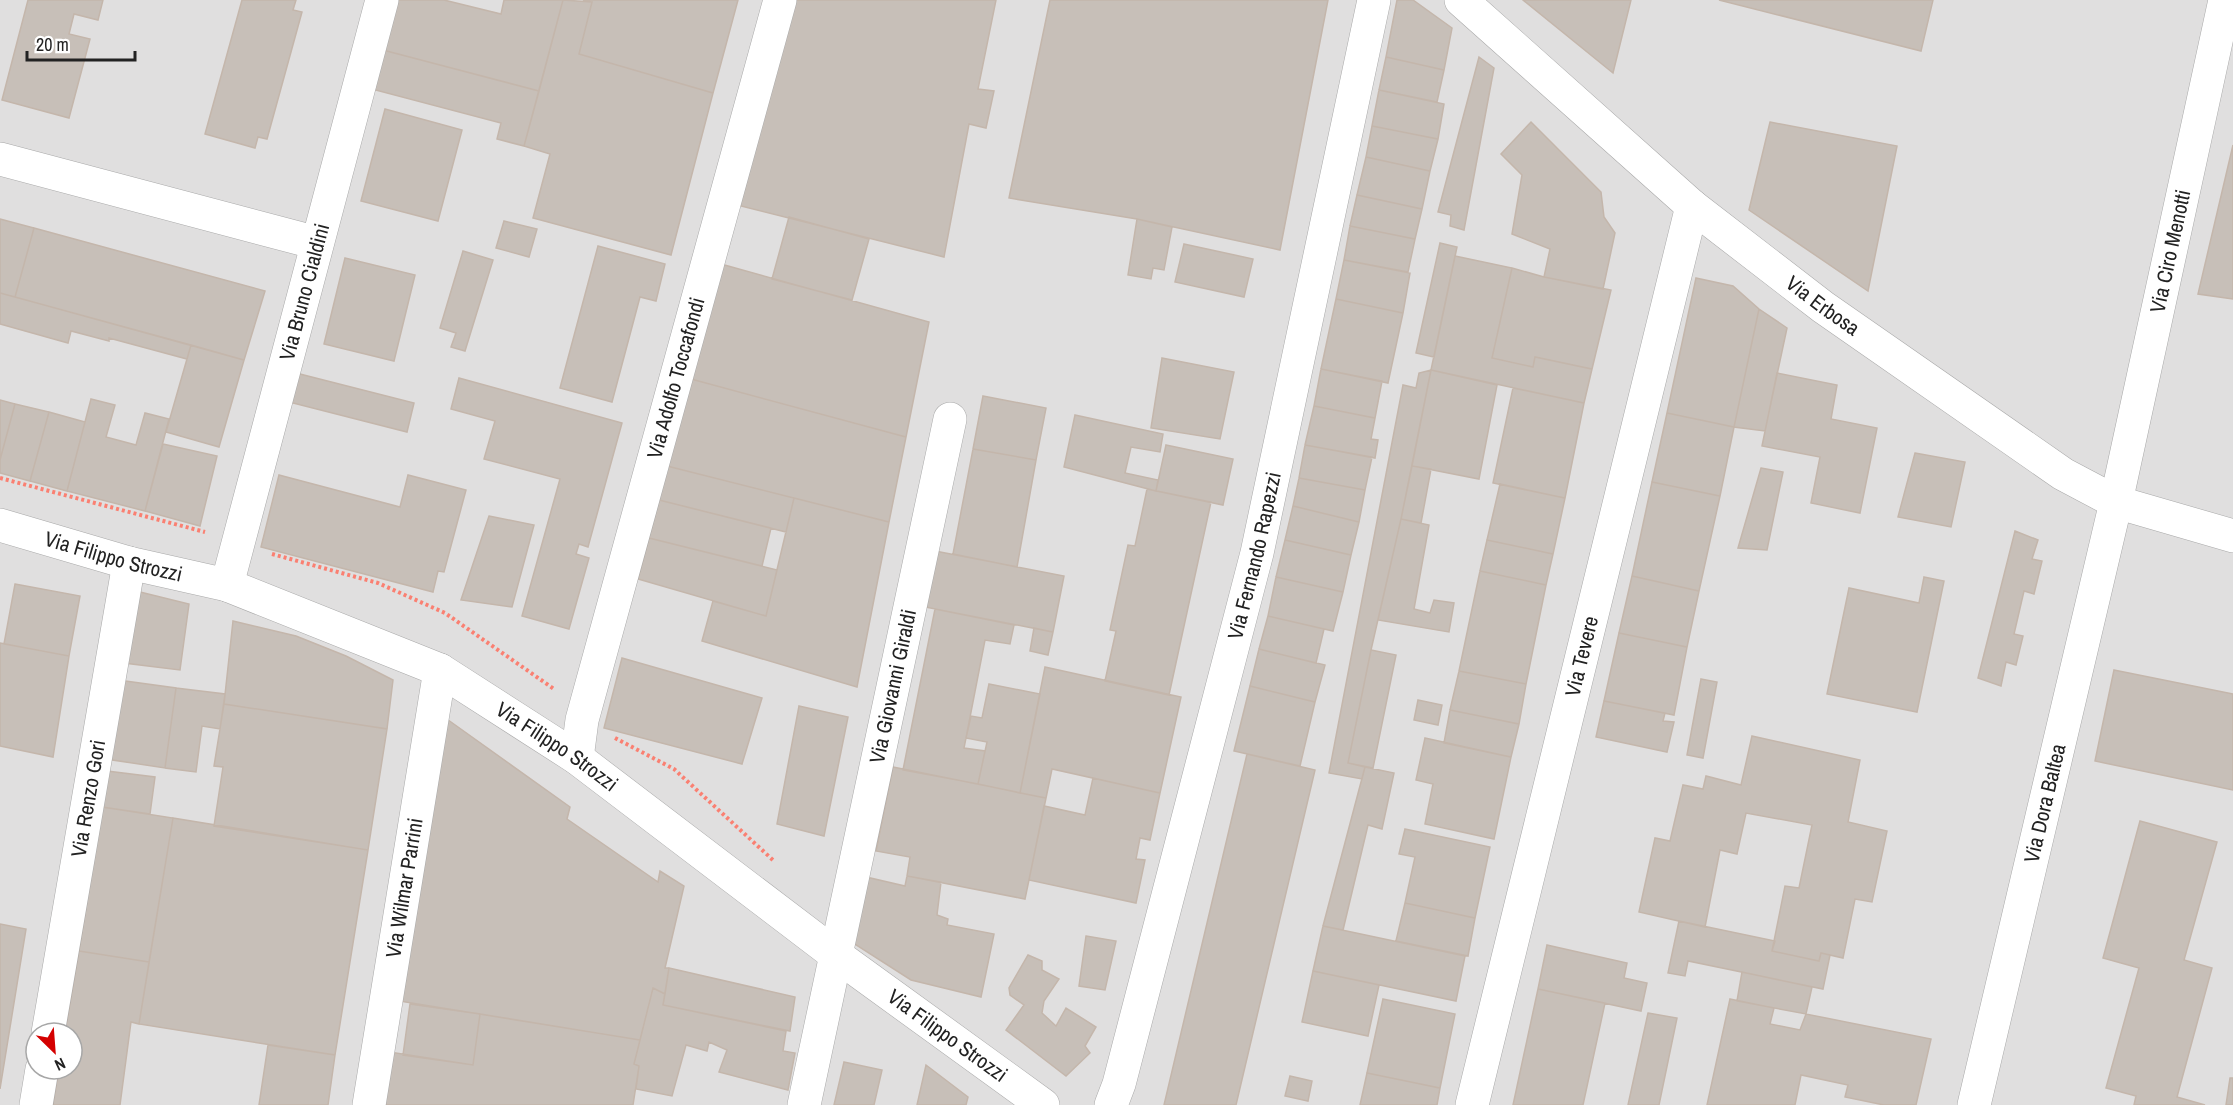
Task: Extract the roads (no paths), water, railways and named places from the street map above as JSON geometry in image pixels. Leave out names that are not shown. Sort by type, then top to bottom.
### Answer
[{"type":"street","name":"Via Bruno Cialdini","points":[[227,585],[382,0]]},
{"type":"street","name":"Via Adolfo Toccafondi","points":[[577,758],[582,720],[780,0]]},
{"type":"street","name":"Via Fernando Rapezzi","points":[[1111,1105],[1119,1084],[1257,553],[1374,0]]},
{"type":"street","name":"Via Erbosa","points":[[1461,0],[1692,206],[1823,307],[2063,474],[2116,502],[2233,536]]},
{"type":"street","name":"Via Ciro Menotti","points":[[2116,502],[2225,0]]},
{"type":"street","points":[[0,159],[316,243]]},
{"type":"street","name":"Via Tevere","points":[[1472,1105],[1692,206]]},
{"type":"street","name":"Via Giovanni Giraldi","points":[[804,1105],[950,419]]},
{"type":"street","name":"Via Dora Baltea","points":[[1974,1105],[2116,502]]},
{"type":"street","name":"Via Filippo Strozzi","points":[[0,525],[129,563],[227,585],[440,670],[577,758],[836,955],[1043,1105]]},
{"type":"street","name":"Via Renzo Gori","points":[[50,1021],[129,563]]},
{"type":"street","name":"Via Wilmar Parrini","points":[[369,1105],[440,670]]},
{"type":"street","points":[[36,1105],[40,1081]]}]
